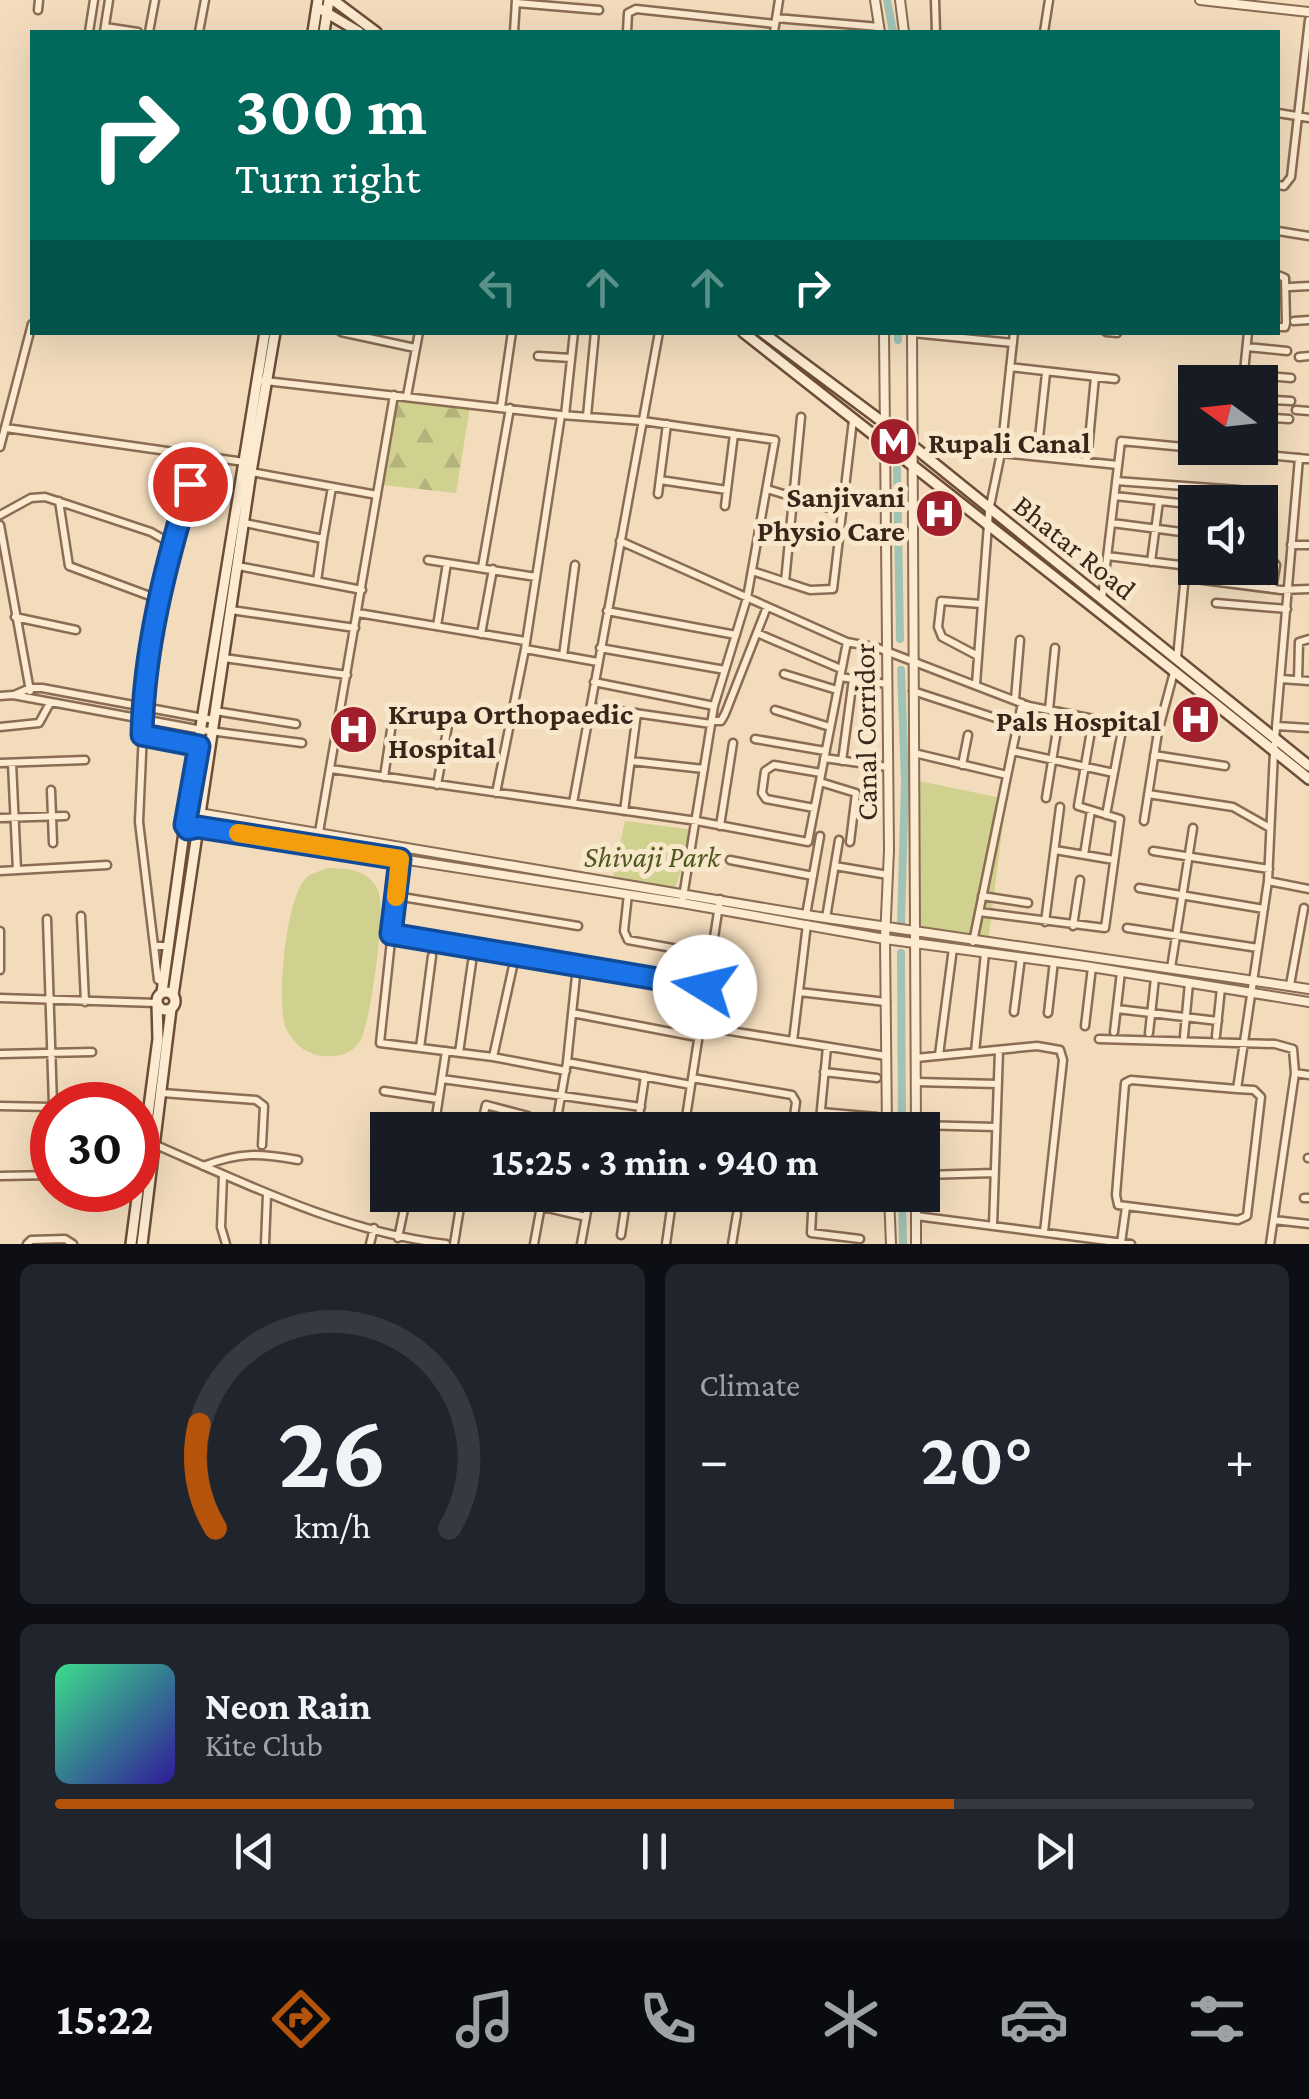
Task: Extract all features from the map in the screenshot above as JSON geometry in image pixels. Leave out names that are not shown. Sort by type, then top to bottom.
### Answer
[{"type":"main road","points":[[326,30],[331,0],[355,25]]},
{"type":"main road","points":[[341,0],[355,25]]},
{"type":"main road","points":[[317,4],[355,25]]},
{"type":"main road","points":[[313,30],[317,4]]},
{"type":"main road","points":[[160,1111],[171,1009],[175,1002],[166,990],[168,946],[185,825],[193,812],[224,658],[245,523],[265,335]]},
{"type":"main road","points":[[211,716],[244,462],[274,335]]},
{"type":"main road","points":[[746,335],[1309,779]]},
{"type":"main road","name":"Bhatar Road","points":[[766,335],[912,446],[1309,766]]},
{"type":"main road","points":[[153,1082],[158,1039],[156,1003],[166,990],[198,827],[193,812],[199,746],[207,731]]},
{"type":"main road","points":[[156,1003],[162,1010],[171,1009]]},
{"type":"main road","points":[[131,1244],[135,1212]]},
{"type":"main road","points":[[142,1244],[147,1212]]},
{"type":"street","points":[[38,10],[39,0]]},
{"type":"street","points":[[89,30],[94,0]]},
{"type":"street","points":[[104,30],[109,0]]},
{"type":"street","points":[[150,30],[155,0]]},
{"type":"street","points":[[199,30],[206,0]]},
{"type":"street","points":[[775,25],[779,0]]},
{"type":"street","points":[[627,30],[628,13],[636,9],[775,25],[879,30],[876,0]]},
{"type":"street","points":[[900,0],[904,30]]},
{"type":"street","points":[[935,0],[936,30]]},
{"type":"street","points":[[1044,30],[1049,0]]},
{"type":"street","points":[[1200,0],[1309,12]]},
{"type":"street","points":[[514,30],[516,2],[600,10]]},
{"type":"street","points":[[1280,185],[1290,178],[1309,20]]},
{"type":"street","points":[[1280,112],[1309,118]]},
{"type":"street","points":[[1280,231],[1309,236]]},
{"type":"street","points":[[1280,276],[1285,278],[1285,327],[1280,328]]},
{"type":"street","points":[[1290,287],[1309,286]]},
{"type":"street","points":[[1294,322],[1309,320]]},
{"type":"street","points":[[0,448],[30,332]]},
{"type":"street","points":[[355,335],[415,348]]},
{"type":"street","points":[[407,396],[418,335]]},
{"type":"street","points":[[482,567],[512,335]]},
{"type":"street","points":[[496,793],[525,645],[574,335]]},
{"type":"street","points":[[586,416],[595,335]]},
{"type":"street","points":[[573,803],[658,335]]},
{"type":"street","name":"Canal Corridor","points":[[884,335],[887,1112]]},
{"type":"street","points":[[912,335],[916,1112]]},
{"type":"street","points":[[934,335],[1013,342]]},
{"type":"street","points":[[976,684],[988,528],[1002,453],[1014,335]]},
{"type":"street","points":[[1245,365],[1248,335]]},
{"type":"street","points":[[1247,348],[1287,350]]},
{"type":"street","points":[[538,356],[571,358]]},
{"type":"street","points":[[1300,357],[1309,356]]},
{"type":"street","points":[[1010,367],[1115,378]]},
{"type":"street","points":[[1036,456],[1046,372]]},
{"type":"street","points":[[1088,462],[1095,377]]},
{"type":"street","points":[[1278,378],[1291,378]]},
{"type":"street","points":[[262,381],[644,421],[775,440],[747,598],[714,706],[682,898]]},
{"type":"street","points":[[318,840],[394,395]]},
{"type":"street","points":[[1278,400],[1290,401]]},
{"type":"street","points":[[1296,410],[1309,411]]},
{"type":"street","points":[[785,582],[801,417]]},
{"type":"street","points":[[1278,418],[1289,419]]},
{"type":"street","points":[[752,571],[810,590],[833,588],[853,420]]},
{"type":"street","points":[[658,494],[666,424]]},
{"type":"street","points":[[6,428],[244,462]]},
{"type":"street","points":[[725,506],[734,434]]},
{"type":"street","points":[[1102,601],[1121,441],[1178,446]]},
{"type":"street","points":[[1002,453],[1118,465]]},
{"type":"street","points":[[166,990],[158,980],[139,822],[142,719],[146,664],[158,600],[198,455]]},
{"type":"street","points":[[1278,455],[1309,459]]},
{"type":"street","points":[[1237,1089],[1268,881],[1274,751],[1298,458]]},
{"type":"street","points":[[251,472],[378,495]]},
{"type":"street","points":[[660,480],[727,490]]},
{"type":"street","points":[[1116,481],[1178,486]]},
{"type":"street","points":[[318,581],[332,487]]},
{"type":"street","points":[[766,488],[842,512]]},
{"type":"street","points":[[1114,496],[1178,503]]},
{"type":"street","points":[[0,515],[35,497],[59,501],[151,532],[172,544]]},
{"type":"street","points":[[59,501],[69,566],[158,600]]},
{"type":"street","points":[[1151,562],[1159,501]]},
{"type":"street","points":[[245,523],[323,539]]},
{"type":"street","points":[[1112,524],[1178,532]]},
{"type":"street","points":[[0,525],[3,560],[31,700]]},
{"type":"street","points":[[620,540],[846,642],[887,652],[1049,710],[1158,732]]},
{"type":"street","points":[[1291,546],[1309,545]]},
{"type":"street","points":[[1108,556],[1178,564]]},
{"type":"street","points":[[428,560],[536,577]]},
{"type":"street","points":[[436,626],[447,562]]},
{"type":"street","points":[[563,656],[575,565]]},
{"type":"street","points":[[238,566],[362,590]]},
{"type":"street","points":[[481,634],[493,569]]},
{"type":"street","points":[[1176,660],[1184,585]]},
{"type":"street","points":[[1242,585],[1309,589]]},
{"type":"street","points":[[1272,589],[1273,585]]},
{"type":"street","points":[[0,592],[10,591]]},
{"type":"street","points":[[978,656],[940,635],[938,616],[939,605],[946,600],[981,604]]},
{"type":"street","points":[[1216,602],[1287,609]]},
{"type":"street","points":[[593,707],[712,723],[723,718],[767,607]]},
{"type":"street","points":[[231,610],[355,628]]},
{"type":"street","points":[[358,612],[481,634],[598,662]]},
{"type":"street","points":[[607,612],[736,636]]},
{"type":"street","points":[[15,616],[76,630]]},
{"type":"street","points":[[758,633],[853,679],[887,684]]},
{"type":"street","points":[[1298,680],[1299,642],[1309,638]]},
{"type":"street","points":[[971,951],[1017,725],[1020,640]]},
{"type":"street","points":[[332,770],[624,810],[808,842],[846,642]]},
{"type":"street","points":[[600,648],[725,670]]},
{"type":"street","points":[[1049,710],[1056,648]]},
{"type":"street","points":[[224,658],[348,674]]},
{"type":"street","points":[[1144,821],[1158,732],[1174,672]]},
{"type":"street","points":[[784,674],[837,690]]},
{"type":"street","points":[[842,761],[853,679]]},
{"type":"street","points":[[1281,679],[1309,681]]},
{"type":"street","points":[[594,682],[714,706]]},
{"type":"street","points":[[0,696],[30,688],[211,716],[296,724]]},
{"type":"street","points":[[913,691],[1017,725]]},
{"type":"street","points":[[13,695],[207,731],[302,743]]},
{"type":"street","points":[[0,727],[39,724],[50,703]]},
{"type":"street","points":[[384,777],[394,710]]},
{"type":"street","points":[[775,710],[830,727]]},
{"type":"street","points":[[1046,798],[1060,712]]},
{"type":"street","points":[[624,810],[637,714]]},
{"type":"street","points":[[979,912],[1105,928],[1120,819],[1078,806],[1094,719]]},
{"type":"street","points":[[437,784],[449,720]]},
{"type":"street","points":[[1106,816],[1123,724]]},
{"type":"street","points":[[1276,726],[1309,728]]},
{"type":"street","points":[[142,735],[199,746]]},
{"type":"street","points":[[962,765],[968,735]]},
{"type":"street","points":[[756,739],[842,761],[888,768]]},
{"type":"street","points":[[720,826],[732,743]]},
{"type":"street","points":[[1012,751],[1114,773]]},
{"type":"street","points":[[914,754],[1007,775]]},
{"type":"street","points":[[1154,755],[1225,766]]},
{"type":"street","points":[[0,763],[85,760]]},
{"type":"street","points":[[631,761],[705,769]]},
{"type":"street","points":[[12,763],[17,870]]},
{"type":"street","points":[[814,808],[766,799],[762,793],[765,771],[774,765],[856,793],[850,842]]},
{"type":"street","points":[[52,790],[53,843]]},
{"type":"street","points":[[1148,794],[1233,808],[1270,829]]},
{"type":"street","points":[[1046,922],[1060,807]]},
{"type":"street","points":[[1084,855],[1091,810]]},
{"type":"street","points":[[193,812],[400,859],[628,894],[720,899],[885,939],[1092,966],[1309,1002]]},
{"type":"street","points":[[0,818],[65,816]]},
{"type":"street","points":[[185,825],[189,830],[198,827],[401,848],[682,898],[718,911],[807,920],[826,918],[1309,988]]},
{"type":"street","points":[[1171,968],[1194,828]]},
{"type":"street","points":[[794,1041],[820,836]]},
{"type":"street","points":[[826,918],[839,840]]},
{"type":"street","points":[[401,848],[380,1043],[792,1095],[795,1112]]},
{"type":"street","points":[[1055,850],[1114,860]]},
{"type":"street","points":[[1152,851],[1269,869]]},
{"type":"street","points":[[730,860],[813,876]]},
{"type":"street","points":[[0,870],[107,865]]},
{"type":"street","points":[[835,866],[888,875]]},
{"type":"street","points":[[1074,926],[1080,880]]},
{"type":"street","points":[[1268,881],[1309,889]]},
{"type":"street","points":[[1139,888],[1264,909]]},
{"type":"street","points":[[628,894],[624,931],[628,940],[711,955]]},
{"type":"street","points":[[396,896],[578,926]]},
{"type":"street","points":[[982,896],[1028,903]]},
{"type":"street","points":[[687,1112],[720,899]]},
{"type":"street","points":[[1290,985],[1304,908]]},
{"type":"street","points":[[81,916],[84,1002]]},
{"type":"street","points":[[47,919],[52,1082]]},
{"type":"street","points":[[1127,928],[1258,948]]},
{"type":"street","points":[[0,931],[0,970]]},
{"type":"street","points":[[391,934],[705,987]]},
{"type":"street","points":[[154,946],[168,946]]},
{"type":"street","points":[[939,1055],[953,948]]},
{"type":"street","points":[[975,1052],[985,952]]},
{"type":"street","points":[[420,1048],[432,956]]},
{"type":"street","points":[[492,1057],[515,957]]},
{"type":"street","points":[[1014,1012],[1021,957]]},
{"type":"street","points":[[459,1053],[472,962]]},
{"type":"street","points":[[1048,1013],[1054,962]]},
{"type":"street","points":[[558,1112],[577,966]]},
{"type":"street","points":[[1085,1026],[1092,966]]},
{"type":"street","points":[[1114,1032],[1121,972]]},
{"type":"street","points":[[1150,1034],[1156,978]]},
{"type":"street","points":[[1184,1036],[1189,983]]},
{"type":"street","points":[[1216,1036],[1222,988]]},
{"type":"street","points":[[799,992],[886,1002]]},
{"type":"street","points":[[0,998],[156,1003]]},
{"type":"street","points":[[1116,1009],[1218,1021]]},
{"type":"street","points":[[572,1013],[697,1037]]},
{"type":"street","points":[[699,1026],[886,1056]]},
{"type":"street","points":[[1099,1039],[1293,1048],[1295,1072],[1270,1244]]},
{"type":"street","points":[[916,1058],[1045,1046],[1056,1047],[1064,1054],[1044,1232]]},
{"type":"street","points":[[821,1112],[827,1048]]},
{"type":"street","points":[[993,1226],[999,1050]]},
{"type":"street","points":[[0,1054],[92,1052]]},
{"type":"street","points":[[436,1112],[446,1052]]},
{"type":"street","points":[[824,1072],[877,1078]]},
{"type":"street","points":[[1295,1072],[1309,1075]]},
{"type":"street","points":[[640,1112],[645,1076]]},
{"type":"street","points":[[442,1079],[641,1108]]},
{"type":"street","points":[[1131,1080],[1237,1089],[1254,1090],[1261,1097],[1247,1216],[1238,1220],[1118,1205],[1125,1083],[1131,1080]]},
{"type":"street","points":[[916,1082],[998,1084]]},
{"type":"street","points":[[384,1091],[438,1100]]},
{"type":"street","points":[[162,1093],[256,1100],[264,1106],[262,1145]]},
{"type":"street","points":[[484,1112],[486,1105],[513,1112]]},
{"type":"street","points":[[0,1106],[30,1106]]},
{"type":"street","points":[[940,1128],[996,1127]]},
{"type":"street","points":[[160,1148],[300,1208],[398,1238],[446,1244]]},
{"type":"street","points":[[203,1166],[253,1152],[298,1160]]},
{"type":"street","points":[[940,1175],[995,1174]]},
{"type":"street","points":[[0,1176],[30,1175]]},
{"type":"street","points":[[223,1175],[220,1226],[226,1244]]},
{"type":"street","points":[[265,1244],[267,1194]]},
{"type":"street","points":[[1121,1243],[1126,1207]]},
{"type":"street","points":[[398,1238],[403,1212]]},
{"type":"street","points":[[454,1244],[459,1212]]},
{"type":"street","points":[[534,1244],[540,1212]]},
{"type":"street","points":[[570,1212],[586,1216]]},
{"type":"street","points":[[580,1244],[587,1212]]},
{"type":"street","points":[[621,1235],[624,1212]]},
{"type":"street","points":[[666,1244],[671,1212]]},
{"type":"street","points":[[812,1212],[811,1233],[860,1240]]},
{"type":"street","points":[[890,1212],[891,1244]]},
{"type":"street","points":[[916,1212],[916,1244]]},
{"type":"street","points":[[732,1244],[737,1214]]},
{"type":"street","points":[[916,1216],[1131,1244]]},
{"type":"street","points":[[1274,1220],[1309,1224]]},
{"type":"street","points":[[370,1244],[374,1228]]},
{"type":"street","points":[[27,1244],[31,1240],[65,1239],[73,1244]]},
{"type":"green space","points":[[396,398],[470,407],[456,493],[382,485]]},
{"type":"green space","points":[[919,781],[1006,799],[989,936],[919,927]]},
{"type":"green space","name":"Shivaji Park","points":[[625,821],[695,830],[674,891],[612,881]]},
{"type":"green space","points":[[328,868],[351,870],[371,879],[380,904],[376,969],[364,1032],[352,1050],[330,1056],[307,1051],[292,1038],[285,1026],[282,994],[288,926],[299,888],[307,877]]},
{"type":"waterway","points":[[887,0],[893,30]]},
{"type":"waterway","points":[[898,335],[898,340]]},
{"type":"waterway","points":[[897,469],[900,639]]},
{"type":"waterway","points":[[901,670],[905,782],[901,923]]},
{"type":"waterway","points":[[901,953],[902,1112]]},
{"type":"waterway","points":[[902,1212],[903,1244]]},
{"type":"slow traffic","points":[[238,833],[400,859],[396,897]]},
{"type":"place","name":"Rupali Canal","points":[[893,442]]},
{"type":"place","name":"Sanjivani Physio Care","points":[[940,513]]},
{"type":"place","name":"Pals Hospital","points":[[1196,720]]},
{"type":"place","name":"Krupa Orthopaedic Hospital","points":[[353,730]]},
{"type":"route","points":[[190,484],[162,576],[146,664],[142,735],[199,746],[185,825],[188,829],[198,827],[400,859],[391,934],[705,987]]}]
